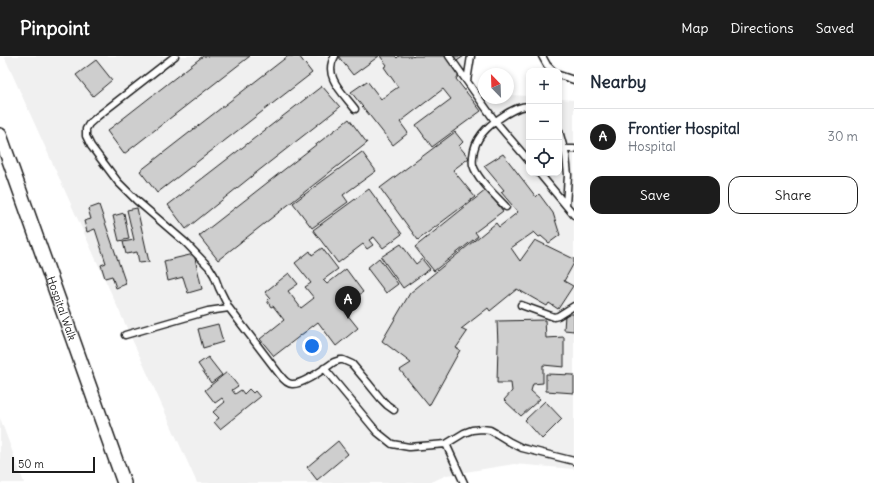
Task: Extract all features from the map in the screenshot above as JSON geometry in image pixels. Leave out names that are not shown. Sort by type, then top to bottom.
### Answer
[{"type":"street","name":"Hospital Walk","points":[[0,134],[124,483]]},
{"type":"lane","points":[[175,56],[89,124],[86,129],[86,136],[91,146],[118,182],[136,200],[186,243],[209,267],[229,308],[285,381],[291,385],[299,384],[340,360],[348,362],[352,364],[381,399],[394,410]]},
{"type":"lane","points":[[335,56],[331,64],[331,74],[355,109]]},
{"type":"lane","points":[[449,56],[495,120],[526,157]]},
{"type":"lane","points":[[467,81],[471,56]]},
{"type":"lane","points":[[542,56],[550,68]]},
{"type":"lane","points":[[562,76],[574,80]]},
{"type":"lane","points":[[506,207],[478,176],[473,165],[472,155],[475,144],[483,132],[495,120],[515,109],[526,106]]},
{"type":"lane","points":[[562,140],[568,175],[566,205]]},
{"type":"lane","points":[[564,149],[574,149]]},
{"type":"lane","points":[[542,176],[574,215]]},
{"type":"lane","points":[[521,304],[554,316],[558,316],[574,306]]},
{"type":"lane","points":[[125,335],[208,311],[229,308]]},
{"type":"lane","points":[[324,368],[377,432],[392,444],[409,447],[446,444],[464,433],[482,429],[490,430],[522,448],[537,453],[574,461]]},
{"type":"lane","points":[[446,444],[464,483]]},
{"type":"shaded area","points":[[4,56],[465,56],[461,84],[467,91],[478,92],[478,104],[514,104],[514,95],[526,96],[526,176],[562,176],[562,99],[574,100],[574,469],[514,464],[447,475],[429,483],[197,483]]},
{"type":"shaded area","points":[[0,418],[24,483],[0,483]]},
{"type":"building","points":[[203,56],[250,56],[124,154],[107,131]]},
{"type":"building","points":[[288,56],[299,56],[312,73],[157,193],[140,171]]},
{"type":"building","points":[[338,56],[379,56],[353,75]]},
{"type":"building","points":[[380,56],[395,56],[397,58],[399,56],[464,56],[451,65],[459,75],[456,79],[481,111],[432,147],[416,125],[451,99],[443,89],[400,122],[408,133],[393,145],[351,92],[367,81],[381,99],[398,87],[384,67],[387,65]]},
{"type":"building","points":[[96,60],[112,80],[93,96],[76,75]]},
{"type":"building","points":[[322,86],[340,107],[186,229],[168,205]]},
{"type":"building","points":[[349,119],[367,143],[218,260],[199,236]]},
{"type":"building","points":[[455,132],[463,142],[459,146],[469,158],[453,170],[475,197],[418,240],[380,188]]},
{"type":"building","points":[[362,152],[376,171],[343,195],[348,202],[312,228],[293,203]]},
{"type":"building","points":[[503,154],[536,197],[539,194],[553,213],[560,235],[549,243],[534,232],[511,248],[520,261],[535,240],[574,259],[574,263],[564,281],[573,286],[558,309],[549,303],[547,306],[517,289],[490,311],[488,308],[461,329],[467,332],[456,348],[460,350],[429,406],[400,370],[411,363],[382,341],[410,293],[496,223],[499,227],[518,212],[501,192],[504,190],[484,166]]},
{"type":"building","points":[[369,189],[402,234],[383,248],[374,237],[369,240],[373,245],[367,249],[363,244],[338,263],[313,230]]},
{"type":"building","points":[[486,190],[503,211],[475,232],[478,236],[434,271],[415,247]]},
{"type":"building","points":[[99,205],[126,284],[116,288],[112,276],[105,278],[101,265],[106,263],[95,229],[87,232],[84,221],[91,219],[88,209]]},
{"type":"building","points":[[137,208],[149,262],[139,263],[137,252],[126,254],[123,242],[134,240],[127,210]]},
{"type":"building","points":[[124,213],[129,239],[119,241],[113,216]]},
{"type":"building","points":[[401,244],[416,264],[422,259],[430,269],[403,288],[381,257]]},
{"type":"building","points":[[322,248],[338,269],[323,280],[327,284],[346,269],[363,292],[342,308],[358,328],[336,346],[318,322],[274,356],[260,339],[284,320],[273,306],[271,307],[267,301],[270,298],[265,292],[289,273],[298,284],[288,291],[301,308],[314,298],[305,287],[311,283],[295,263],[310,251],[312,255]]},
{"type":"building","points":[[194,254],[202,289],[188,293],[183,277],[168,281],[164,261]]},
{"type":"building","points":[[379,258],[398,284],[386,293],[367,268]]},
{"type":"building","points":[[565,314],[574,314],[574,331],[564,330]]},
{"type":"building","points":[[545,320],[546,338],[564,337],[564,367],[543,365],[543,383],[533,384],[531,391],[540,399],[521,416],[504,400],[512,391],[511,383],[497,383],[497,321]]},
{"type":"building","points":[[218,324],[223,342],[203,348],[198,329]]},
{"type":"building","points":[[208,357],[222,375],[211,383],[198,364]]},
{"type":"building","points":[[227,372],[238,386],[232,390],[235,394],[241,390],[244,394],[249,389],[253,393],[255,391],[260,397],[220,429],[214,422],[219,418],[213,412],[225,402],[222,398],[215,403],[205,390]]},
{"type":"building","points":[[546,374],[574,375],[574,393],[546,391]]},
{"type":"building","points":[[545,401],[562,419],[542,439],[525,420]]},
{"type":"building","points":[[338,441],[348,454],[317,480],[307,467]]},
{"type":"place","name":"Frontier Hospital","points":[[348,319]]}]
